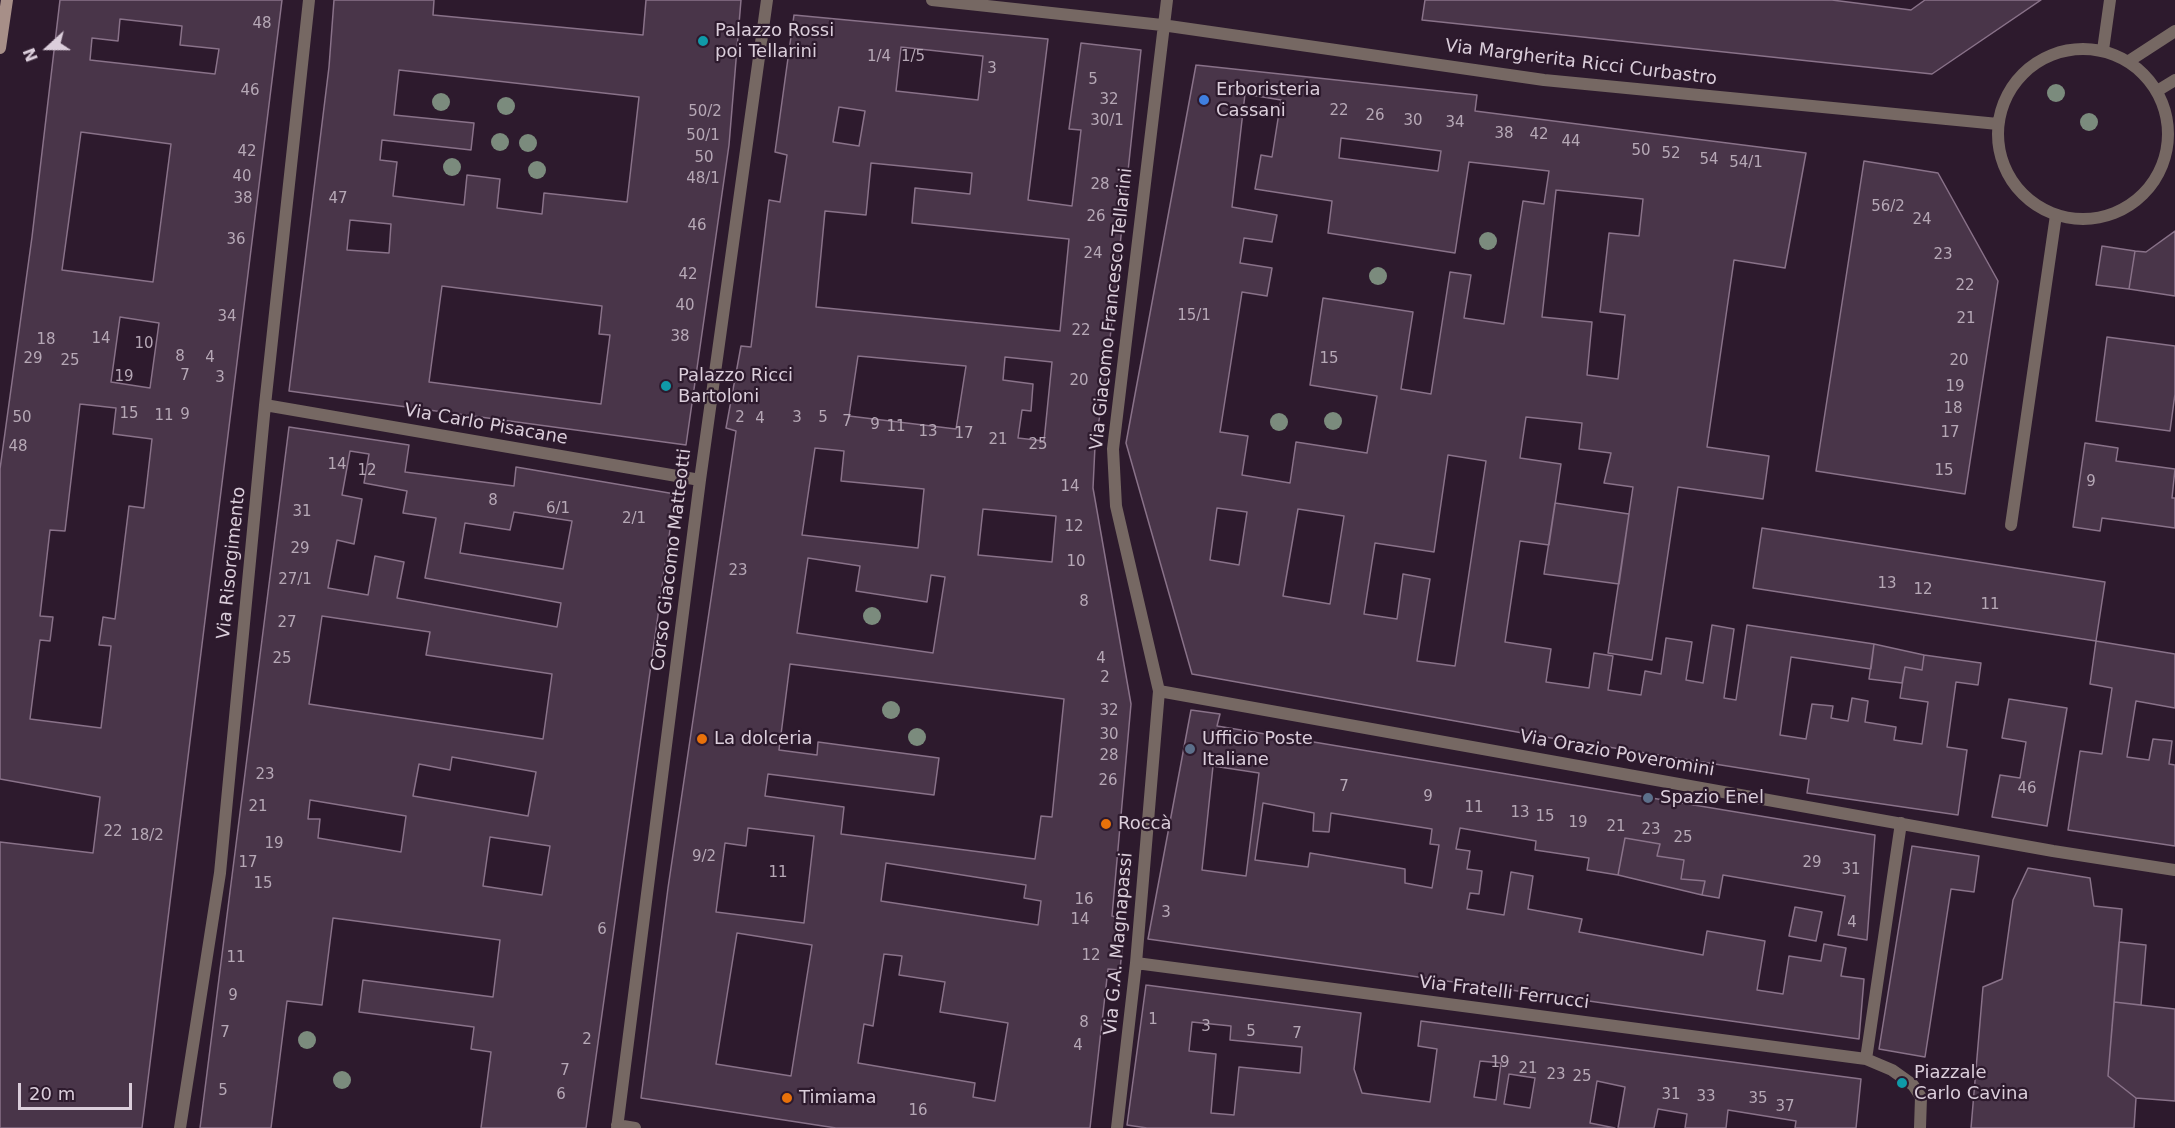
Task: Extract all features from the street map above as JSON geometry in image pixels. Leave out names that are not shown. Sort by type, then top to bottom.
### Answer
[{"type":"main road","points":[[0,48],[7,0]]},
{"type":"street","name":"Via Risorgimento","points":[[180,1128],[220,873],[265,405],[309,0]]},
{"type":"street","name":"Corso Giacomo Matteotti","points":[[617,1127],[700,480],[767,0]]},
{"type":"street","name":"Via Margherita Ricci Curbastro","points":[[932,0],[1162,25],[1544,80],[1998,124]]},
{"type":"street","name":"Via Giacomo Francesco Tellarini","points":[[1159,691],[1116,506],[1113,449],[1162,25],[1167,0]]},
{"type":"street","points":[[2103,50],[2110,0]]},
{"type":"street","points":[[2129,61],[2175,32]]},
{"type":"street","points":[[2074,48],[2103,50],[2129,61],[2157,91],[2167,117],[2171,146],[2161,169],[2147,190],[2128,206],[2105,216],[2080,220],[2056,215],[2030,201],[2011,180],[2000,153],[1998,124],[2006,97],[2023,73],[2046,56],[2074,48]]},
{"type":"street","points":[[2157,91],[2175,80]]},
{"type":"street","points":[[2011,525],[2056,215]]},
{"type":"street","name":"Via Carlo Pisacane","points":[[265,405],[700,480]]},
{"type":"street","name":"Via Orazio Poveromini","points":[[1159,691],[2175,870]]},
{"type":"street","name":"Via G.A. Magnapassi","points":[[1118,1128],[1136,963],[1159,691]]},
{"type":"street","points":[[1901,823],[1866,1059],[1892,1070],[1913,1085],[1921,1097],[1920,1128]]},
{"type":"street","name":"Via Fratelli Ferrucci","points":[[1136,963],[1866,1059]]},
{"type":"street","points":[[617,1127],[635,1128]]},
{"type":"building","points":[[60,0],[282,0],[142,1128],[0,1128],[0,842],[93,853],[100,797],[0,779],[0,469],[32,237]],"holes":[[[120,19],[182,26],[180,45],[219,49],[215,74],[90,60],[92,38],[118,41]],[[81,132],[171,144],[153,282],[62,270]],[[120,317],[159,323],[150,388],[111,382]],[[80,404],[116,408],[113,434],[152,439],[144,508],[129,506],[115,619],[103,617],[99,645],[111,646],[101,728],[30,719],[40,640],[50,641],[53,617],[40,616],[50,530],[65,531]]]},
{"type":"building","points":[[334,0],[434,0],[433,15],[643,35],[646,0],[741,0],[729,145],[686,445],[289,391],[329,67]],"holes":[[[399,70],[639,97],[627,202],[544,193],[542,214],[497,208],[500,179],[467,175],[464,205],[393,196],[397,162],[380,160],[382,140],[471,150],[474,123],[394,115]],[[350,220],[391,224],[389,253],[347,250]],[[442,286],[602,306],[599,334],[610,335],[601,404],[429,382]]]},
{"type":"building","points":[[1425,0],[1832,0],[1911,10],[1925,0],[2041,0],[1932,74],[1422,20]]},
{"type":"building","points":[[794,15],[1048,39],[1028,200],[1072,206],[1081,130],[1069,129],[1081,43],[1141,50],[1106,376],[1095,446],[1093,488],[1131,704],[1112,916],[1125,920],[1120,970],[1108,969],[1090,1128],[836,1128],[641,1098],[668,888],[736,431],[726,428],[741,346],[751,347],[769,200],[780,202],[787,155],[775,152]],"holes":[[[901,47],[983,56],[978,100],[896,91]],[[839,107],[865,111],[859,146],[833,142]],[[871,163],[972,173],[970,194],[915,188],[912,223],[1069,239],[1060,331],[816,307],[825,211],[866,215]],[[858,356],[966,366],[956,429],[849,416]],[[1005,357],[1052,362],[1044,441],[1018,438],[1022,410],[1031,411],[1033,384],[1003,380]],[[815,448],[844,451],[841,481],[924,489],[918,548],[802,535]],[[983,509],[1056,516],[1052,562],[978,555]],[[808,558],[860,566],[856,591],[927,602],[931,575],[945,577],[933,653],[797,633]],[[790,664],[1064,699],[1052,817],[1041,816],[1035,859],[841,834],[844,807],[765,796],[768,774],[934,795],[939,758],[818,742],[817,755],[779,750]],[[748,828],[814,836],[804,923],[716,912],[725,843],[746,846]],[[886,863],[1026,885],[1024,898],[1041,901],[1038,925],[881,901]],[[737,933],[812,945],[791,1076],[716,1064]],[[884,954],[902,956],[899,975],[945,982],[940,1012],[1008,1023],[995,1101],[973,1097],[975,1083],[858,1063],[864,1024],[873,1026]]]},
{"type":"building","points":[[1196,65],[1477,95],[1475,111],[1806,153],[1785,268],[1734,260],[1707,447],[1769,456],[1763,499],[1678,487],[1652,660],[1608,653],[1633,487],[1604,483],[1611,453],[1579,449],[1582,423],[1526,417],[1520,458],[1561,464],[1549,545],[1520,541],[1505,642],[1551,649],[1546,682],[1589,688],[1594,653],[1613,656],[1608,690],[1641,695],[1645,671],[1661,674],[1666,638],[1692,642],[1686,680],[1703,683],[1712,625],[1734,629],[1724,698],[1736,700],[1747,625],[1874,644],[1871,669],[1791,657],[1780,735],[1806,739],[1812,704],[1833,706],[1831,718],[1848,721],[1852,698],[1868,701],[1865,722],[1896,727],[1894,740],[1922,744],[1928,702],[1900,698],[1905,667],[1922,670],[1924,655],[1981,663],[1978,685],[1956,682],[1947,747],[1967,750],[1958,815],[1807,793],[1809,779],[1545,737],[1192,674],[1126,443]],"holes":[[[1245,94],[1281,100],[1272,157],[1261,155],[1255,189],[1332,201],[1328,233],[1455,253],[1469,162],[1549,171],[1544,204],[1523,201],[1504,324],[1464,318],[1471,275],[1450,272],[1431,394],[1401,389],[1413,312],[1323,298],[1310,385],[1377,396],[1367,453],[1296,442],[1290,483],[1242,475],[1248,436],[1220,432],[1242,292],[1267,296],[1272,268],[1240,263],[1244,238],[1272,242],[1277,215],[1232,207]],[[1341,138],[1441,151],[1438,171],[1339,158]],[[1556,190],[1643,199],[1639,236],[1609,233],[1600,312],[1625,315],[1618,379],[1587,375],[1592,322],[1542,317]],[[1448,455],[1486,461],[1455,666],[1417,661],[1430,579],[1403,574],[1397,619],[1364,614],[1375,543],[1434,552]],[[1217,508],[1247,512],[1239,565],[1210,560]],[[1298,509],[1344,516],[1330,604],[1283,596]]]},
{"type":"building","points":[[1864,161],[1938,173],[1998,281],[1965,494],[1816,471]]},
{"type":"building","points":[[2175,231],[2175,296],[2129,289],[2135,251],[2146,252]]},
{"type":"building","points":[[2102,246],[2135,251],[2129,289],[2096,285]]},
{"type":"building","points":[[2107,337],[2175,346],[2175,394],[2170,431],[2096,421]]},
{"type":"building","points":[[289,427],[409,445],[405,472],[514,486],[516,467],[675,494],[586,1128],[481,1128],[491,1052],[471,1049],[474,1027],[359,1012],[363,980],[493,997],[500,940],[333,918],[322,1005],[287,1001],[271,1128],[200,1128]],"holes":[[[350,451],[369,454],[364,483],[407,491],[403,513],[436,518],[425,578],[561,603],[557,627],[397,598],[404,562],[375,556],[368,595],[328,588],[337,540],[354,544],[362,499],[342,495]],[[514,512],[572,521],[563,569],[460,553],[465,523],[510,530]],[[322,616],[430,632],[426,655],[552,674],[543,739],[309,704]],[[452,757],[536,772],[528,816],[413,796],[419,764],[450,770]],[[310,800],[406,816],[401,852],[318,838],[320,819],[308,819]],[[490,837],[550,846],[542,895],[483,886]]]},
{"type":"building","points":[[2085,443],[2118,448],[2116,461],[2175,469],[2172,498],[2175,498],[2175,528],[2102,518],[2100,531],[2073,527]]},
{"type":"building","points":[[1555,503],[1629,514],[1619,584],[1544,574]]},
{"type":"building","points":[[1762,528],[2105,582],[2096,641],[1753,588]]},
{"type":"building","points":[[2096,641],[2175,654],[2175,708],[2136,701],[2127,757],[2149,760],[2153,739],[2172,741],[2169,764],[2175,765],[2175,846],[2068,830],[2080,751],[2102,754],[2112,688],[2090,684]]},
{"type":"building","points":[[1874,644],[1924,655],[1922,670],[1905,667],[1902,683],[1869,679]]},
{"type":"building","points":[[2009,699],[2067,708],[2047,826],[1992,817],[2000,775],[2020,778],[2026,742],[2002,738]]},
{"type":"building","points":[[1191,710],[1220,714],[1217,726],[1875,835],[1867,940],[1838,935],[1845,896],[1723,875],[1719,898],[1702,895],[1705,881],[1681,879],[1684,860],[1657,856],[1660,844],[1625,838],[1618,875],[1587,870],[1589,858],[1535,850],[1536,841],[1460,828],[1456,849],[1470,851],[1467,869],[1482,871],[1479,894],[1470,893],[1467,909],[1504,915],[1511,872],[1533,876],[1528,909],[1582,919],[1579,932],[1703,955],[1707,931],[1765,941],[1757,990],[1783,994],[1789,956],[1821,961],[1824,944],[1846,948],[1841,976],[1864,979],[1859,1039],[1148,939]],"holes":[[[1213,766],[1259,773],[1246,876],[1202,870]],[[1263,803],[1314,813],[1313,831],[1329,832],[1331,813],[1432,829],[1430,844],[1439,845],[1432,888],[1405,883],[1405,869],[1310,853],[1308,867],[1255,860]]]},
{"type":"building","points":[[1625,838],[1660,844],[1657,856],[1684,860],[1681,879],[1705,881],[1702,895],[1618,875]]},
{"type":"building","points":[[1912,846],[1979,856],[1974,892],[1951,889],[1925,1057],[1879,1049]]},
{"type":"building","points":[[2028,868],[2090,878],[2094,906],[2122,909],[2108,1076],[2136,1098],[2134,1128],[1971,1128],[1983,987],[2002,979],[2013,900]]},
{"type":"building","points":[[1795,907],[1822,912],[1816,941],[1789,936]]},
{"type":"building","points":[[2119,942],[2146,945],[2141,1005],[2114,1002]]},
{"type":"building","points":[[1146,985],[1361,1013],[1354,1069],[1362,1093],[1430,1102],[1437,1049],[1418,1046],[1421,1021],[1861,1079],[1856,1128],[1795,1128],[1796,1121],[1728,1110],[1726,1128],[1685,1128],[1687,1114],[1658,1109],[1654,1128],[1618,1128],[1625,1087],[1597,1081],[1590,1123],[1615,1128],[1147,1128],[1127,1125]],"holes":[[[1192,1022],[1231,1026],[1230,1040],[1302,1047],[1300,1073],[1239,1067],[1234,1115],[1211,1113],[1216,1054],[1189,1051]],[[1480,1061],[1501,1063],[1496,1100],[1474,1097]],[[1509,1074],[1535,1078],[1530,1108],[1504,1104]]]},
{"type":"building","points":[[2114,1002],[2175,1009],[2175,1101],[2136,1098],[2108,1076]]},
{"type":"place","name":"Palazzo Rossi poi Tellarini","points":[[703,41]]},
{"type":"place","name":"Erboristeria Cassani","points":[[1204,100]]},
{"type":"place","name":"Palazzo Ricci Bartoloni","points":[[666,386]]},
{"type":"place","name":"La dolceria","points":[[702,739]]},
{"type":"place","name":"Ufficio Poste Italiane","points":[[1190,749]]},
{"type":"place","name":"Spazio Enel","points":[[1648,798]]},
{"type":"place","name":"Roccà","points":[[1106,824]]},
{"type":"place","name":"Piazzale Carlo Cavina","points":[[1902,1083]]},
{"type":"place","name":"Timiama","points":[[787,1098]]}]
